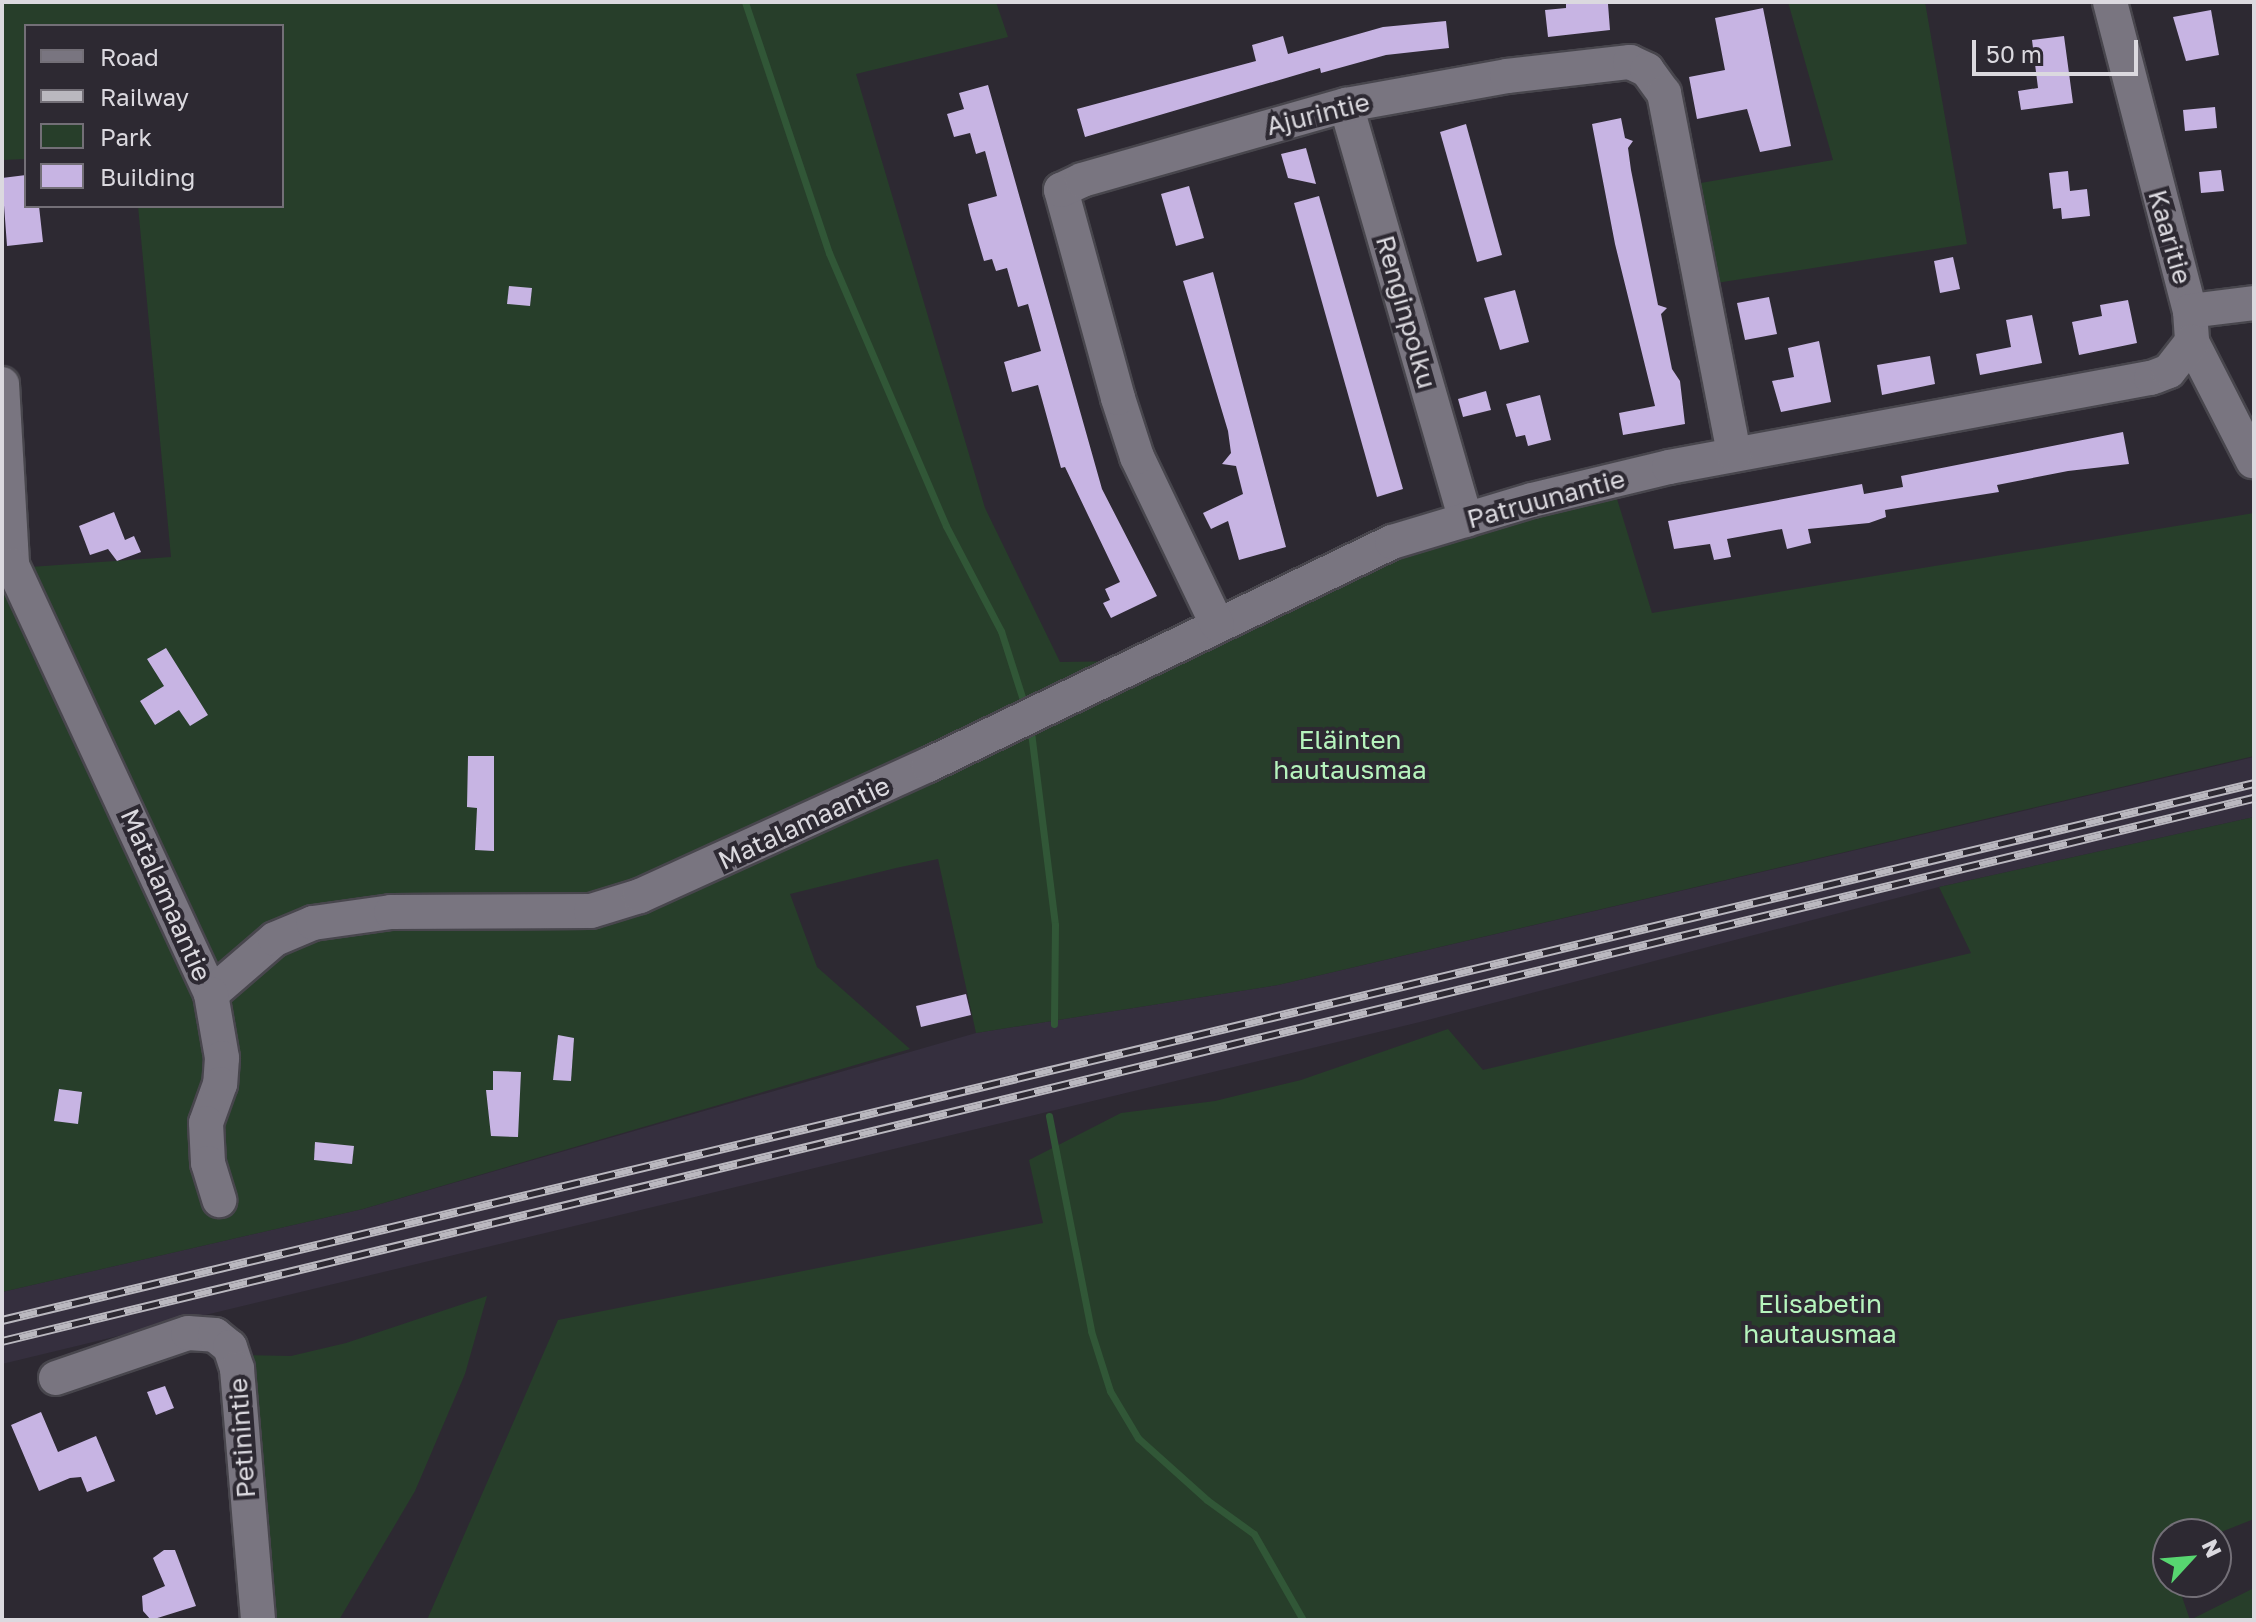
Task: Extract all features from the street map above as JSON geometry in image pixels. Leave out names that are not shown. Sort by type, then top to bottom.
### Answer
[{"type":"street","name":"Kaaritie","points":[[2110,2],[2191,326],[2253,461]]},
{"type":"street","name":"Ajurintie","points":[[1217,624],[1137,457],[1061,190],[1145,159],[1346,105],[1608,61],[1647,70],[1664,93],[1734,454]]},
{"type":"street","name":"Renginpolku","points":[[1346,105],[1466,520]]},
{"type":"street","points":[[2191,326],[2254,303]]},
{"type":"street","name":"Patruunantie","points":[[928,765],[1392,542],[1466,520],[1734,454],[2151,378],[2169,371],[2191,326]]},
{"type":"street","name":"Matalamaantie","points":[[2,384],[12,565],[211,994],[275,939],[313,923],[391,912],[591,911],[640,896],[928,765]]},
{"type":"street","points":[[211,994],[222,1058],[220,1084],[206,1123],[208,1163],[219,1200]]},
{"type":"street","name":"Petinintie","points":[[56,1378],[188,1333],[215,1335],[230,1347],[237,1369],[258,1620]]},
{"type":"shaded area","points":[[2254,757],[2254,817],[1939,887],[1420,1022],[2,1364],[2,1292],[363,1209],[976,1033],[1278,985]]},
{"type":"green space","name":"Eläinten hautausmaa","points":[[2,2],[996,2],[1008,37],[856,74],[985,508],[1060,662],[1130,661],[1355,570],[1614,489],[1652,613],[2254,513],[2254,756],[1278,985],[976,1033],[938,859],[896,868],[790,894],[817,967],[910,1049],[363,1209],[2,1292],[2,569],[171,557],[138,208],[284,208],[284,24],[24,24],[24,159],[2,160]]},
{"type":"green space","points":[[1788,2],[1925,2],[1967,244],[1710,284],[1689,185],[1833,160]]},
{"type":"green space","name":"Elisabetin hautausmaa","points":[[2254,817],[2254,1519],[2232,1528],[2232,1518],[2152,1518],[2152,1598],[2182,1598],[2190,1620],[427,1620],[558,1320],[1043,1223],[1029,1160],[1121,1113],[1215,1101],[1301,1080],[1448,1029],[1483,1070],[1971,953],[1939,887]]},
{"type":"green space","points":[[487,1296],[465,1374],[415,1491],[339,1620],[275,1620],[258,1504],[246,1355],[291,1356],[346,1343]]},
{"type":"green space","points":[[2254,1588],[2254,1620],[2190,1620]]},
{"type":"building","points":[[1566,2],[1608,4],[1610,30],[1548,37],[1545,10],[1566,8]]},
{"type":"building","points":[[1763,8],[1791,146],[1760,152],[1747,109],[1697,119],[1689,77],[1725,70],[1715,18]]},
{"type":"building","points":[[2211,10],[2219,55],[2186,61],[2173,17]]},
{"type":"building","points":[[1446,21],[1449,48],[1386,55],[1321,73],[1320,68],[1085,137],[1077,109],[1256,61],[1252,45],[1283,36],[1288,54],[1383,27]]},
{"type":"building","points":[[2064,36],[2073,103],[2021,110],[2018,91],[2038,88],[2032,40]]},
{"type":"building","points":[[988,85],[1102,489],[1157,596],[1111,618],[1103,603],[1110,600],[1105,589],[1120,582],[1065,467],[1061,468],[1038,385],[1012,392],[1004,362],[1041,351],[1028,304],[1018,307],[1007,268],[996,271],[992,259],[984,261],[970,214],[968,204],[997,196],[985,151],[976,154],[970,133],[954,137],[947,114],[964,109],[959,93]]},
{"type":"building","points":[[2215,107],[2217,128],[2185,131],[2183,110]]},
{"type":"building","points":[[1621,118],[1625,138],[1633,141],[1628,148],[1631,170],[1658,305],[1667,308],[1661,314],[1672,369],[1680,381],[1685,424],[1623,435],[1619,413],[1655,406],[1615,244],[1592,124]]},
{"type":"building","points":[[1466,124],[1502,255],[1477,262],[1440,132]]},
{"type":"building","points":[[1306,148],[1316,184],[1288,178],[1281,154]]},
{"type":"building","points":[[2221,170],[2224,191],[2201,193],[2199,172]]},
{"type":"building","points":[[2068,171],[2070,191],[2087,189],[2090,216],[2062,219],[2061,208],[2053,209],[2049,173]]},
{"type":"building","points":[[24,175],[24,208],[39,208],[43,242],[7,246],[2,178]]},
{"type":"building","points":[[1189,186],[1204,238],[1176,246],[1161,194]]},
{"type":"building","points":[[1319,196],[1403,489],[1377,497],[1294,203]]},
{"type":"building","points":[[1953,257],[1960,289],[1940,293],[1934,261]]},
{"type":"building","points":[[1213,272],[1286,547],[1239,560],[1228,521],[1211,529],[1203,513],[1243,494],[1236,466],[1222,464],[1231,453],[1228,431],[1183,281]]},
{"type":"building","points":[[509,286],[532,288],[530,306],[507,304]]},
{"type":"building","points":[[1515,290],[1529,342],[1500,350],[1484,298]]},
{"type":"building","points":[[1769,297],[1777,334],[1745,340],[1737,303]]},
{"type":"building","points":[[2128,300],[2137,343],[2079,355],[2072,322],[2102,316],[2100,305]]},
{"type":"building","points":[[2032,315],[2042,363],[1980,375],[1976,354],[2011,347],[2006,320]]},
{"type":"building","points":[[1819,341],[1831,402],[1781,412],[1772,381],[1794,377],[1788,348]]},
{"type":"building","points":[[1930,356],[1935,384],[1882,395],[1877,365]]},
{"type":"building","points":[[1486,391],[1491,410],[1463,417],[1458,399]]},
{"type":"building","points":[[1540,395],[1551,440],[1528,446],[1525,435],[1516,437],[1506,404]]},
{"type":"building","points":[[2123,432],[2129,464],[2068,471],[1997,485],[1999,492],[1885,510],[1886,517],[1869,523],[1808,529],[1811,543],[1787,549],[1782,529],[1727,539],[1731,557],[1714,560],[1710,544],[1674,549],[1668,521],[1862,484],[1864,494],[1903,487],[1901,476]]},
{"type":"building","points":[[114,512],[125,540],[134,536],[141,552],[117,561],[108,549],[90,555],[79,526]]},
{"type":"building","points":[[166,648],[208,715],[190,726],[179,710],[155,725],[140,701],[164,686],[147,659]]},
{"type":"building","points":[[468,756],[494,756],[494,851],[475,850],[477,808],[467,807]]},
{"type":"building","points":[[966,994],[971,1015],[921,1027],[916,1006]]},
{"type":"building","points":[[558,1035],[574,1038],[571,1081],[553,1080]]},
{"type":"building","points":[[493,1071],[521,1072],[518,1137],[491,1136],[486,1090],[493,1090]]},
{"type":"building","points":[[59,1089],[82,1092],[78,1124],[54,1121]]},
{"type":"building","points":[[315,1142],[354,1146],[352,1164],[314,1160]]},
{"type":"building","points":[[165,1386],[174,1408],[156,1415],[147,1392]]},
{"type":"building","points":[[41,1412],[58,1452],[96,1436],[115,1481],[87,1492],[81,1477],[70,1478],[39,1491],[11,1425]]},
{"type":"building","points":[[164,1550],[175,1550],[196,1606],[151,1620],[143,1611],[142,1596],[165,1586],[153,1558]]},
{"type":"waterway","points":[[745,2],[829,253],[946,526],[1001,631],[1022,697]]},
{"type":"waterway","points":[[1031,732],[1055,925],[1054,1024]]},
{"type":"waterway","points":[[1049,1116],[1091,1331],[1110,1391],[1138,1438],[1207,1500],[1254,1534],[1303,1620]]},
{"type":"railway","points":[[2,1320],[2254,783]]},
{"type":"railway","points":[[2,1341],[2254,798]]}]
